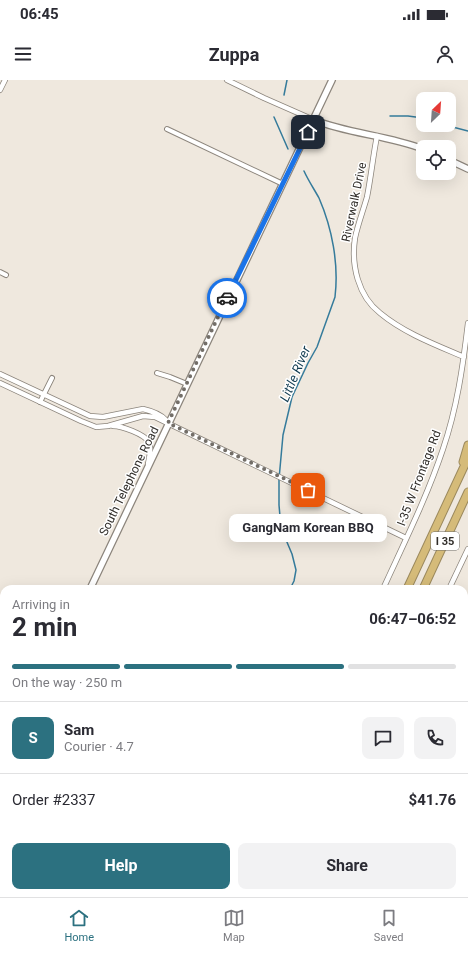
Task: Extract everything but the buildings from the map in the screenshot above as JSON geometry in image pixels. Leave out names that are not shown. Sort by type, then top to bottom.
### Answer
[{"type":"highway","points":[[458,478],[468,445]]},
{"type":"highway","name":"I 35","points":[[409,585],[468,458]]},
{"type":"highway","name":"I 35","points":[[425,585],[468,492]]},
{"type":"main road","name":"South Telephone Road","points":[[92,585],[332,80]]},
{"type":"main road","points":[[314,120],[346,131],[377,136],[416,147]]},
{"type":"main road","points":[[456,163],[468,169]]},
{"type":"street","points":[[0,90],[5,80]]},
{"type":"street","points":[[228,80],[314,120]]},
{"type":"street","points":[[168,129],[283,184]]},
{"type":"street","name":"Riverwalk Drive","points":[[377,136],[366,198],[355,238],[355,265],[360,284],[365,296],[373,306],[385,316],[412,333],[464,357]]},
{"type":"street","points":[[0,272],[6,275]]},
{"type":"street","name":"I-35 W Frontage Rd","points":[[385,585],[430,485],[444,448],[458,394],[468,323]]},
{"type":"street","points":[[157,373],[187,384]]},
{"type":"street","points":[[0,374],[90,416],[103,417],[143,409],[150,410],[162,416],[168,423]]},
{"type":"street","points":[[40,402],[52,378]]},
{"type":"street","points":[[0,384],[89,425],[102,427],[118,426],[143,436],[149,442],[150,449],[148,466]]},
{"type":"street","points":[[110,426],[144,416],[155,416],[406,538]]},
{"type":"street","points":[[450,585],[468,548]]},
{"type":"waterway","name":"Little River","points":[[284,95],[287,80]]},
{"type":"waterway","points":[[390,116],[416,117]]},
{"type":"waterway","name":"Little River","points":[[274,117],[288,149]]},
{"type":"waterway","points":[[456,128],[468,131]]},
{"type":"waterway","name":"Little River","points":[[292,585],[296,570],[292,554],[281,528],[279,505],[279,479],[283,435],[292,397],[317,347],[335,297],[336,285],[335,259],[328,221],[319,198],[304,171]]},
{"type":"way so far","points":[[227,298],[168,423],[308,490]]},
{"type":"place","name":"GangNam Korean BBQ","points":[[308,490]]},
{"type":"route","points":[[227,298],[308,132]]}]
